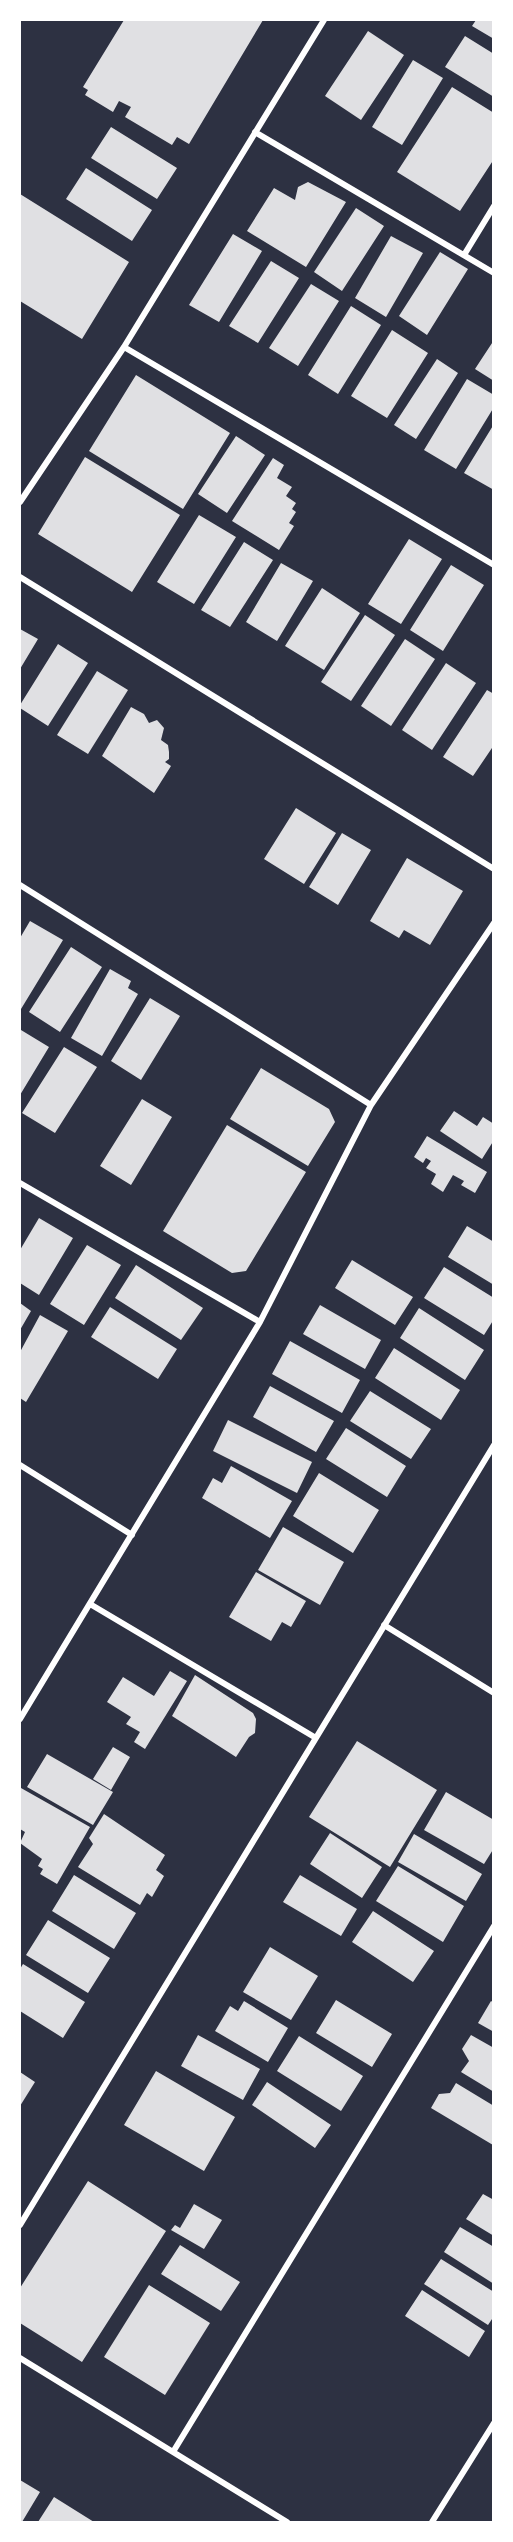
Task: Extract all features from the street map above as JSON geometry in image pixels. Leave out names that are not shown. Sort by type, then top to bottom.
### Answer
[{"type":"street","points":[[20,502],[124,347],[324,20]]},
{"type":"street","points":[[255,132],[494,273]]},
{"type":"street","points":[[464,255],[494,206]]},
{"type":"street","points":[[124,347],[494,565]]},
{"type":"street","points":[[20,577],[494,869]]},
{"type":"street","points":[[20,885],[371,1105]]},
{"type":"street","points":[[20,1719],[260,1322],[371,1105],[494,923]]},
{"type":"street","points":[[20,1183],[260,1322]]},
{"type":"street","points":[[20,2225],[494,1445]]},
{"type":"street","points":[[20,1466],[132,1535]]},
{"type":"street","points":[[90,1604],[316,1738]]},
{"type":"street","points":[[384,1625],[494,1693]]},
{"type":"street","points":[[172,2452],[494,1926]]},
{"type":"street","points":[[20,2358],[287,2523]]},
{"type":"street","points":[[432,2523],[494,2423]]},
{"type":"building","points":[[124,20],[263,20],[189,144],[177,137],[172,145],[125,117],[131,107],[119,101],[113,112],[85,95],[88,90],[83,87]]},
{"type":"building","points":[[476,20],[494,20],[494,39],[472,26]]},
{"type":"building","points":[[368,31],[404,55],[361,120],[325,96]]},
{"type":"building","points":[[465,36],[494,54],[494,97],[445,67]]},
{"type":"building","points":[[413,60],[443,78],[402,145],[372,127]]},
{"type":"building","points":[[452,87],[494,113],[494,159],[460,211],[397,172]]},
{"type":"building","points":[[111,127],[177,168],[157,199],[91,158]]},
{"type":"building","points":[[86,168],[152,210],[132,241],[66,199]]},
{"type":"building","points":[[308,182],[346,202],[306,267],[247,231],[274,188],[295,200],[298,187]]},
{"type":"building","points":[[20,194],[129,262],[82,339],[20,301]]},
{"type":"building","points":[[356,208],[384,226],[342,291],[314,272]]},
{"type":"building","points":[[233,234],[262,251],[219,322],[189,305]]},
{"type":"building","points":[[391,236],[423,253],[386,317],[355,298]]},
{"type":"building","points":[[440,252],[468,269],[427,335],[399,316]]},
{"type":"building","points":[[271,261],[299,278],[258,343],[229,326]]},
{"type":"building","points":[[311,284],[339,301],[298,366],[269,348]]},
{"type":"building","points":[[351,306],[381,325],[338,394],[308,375]]},
{"type":"building","points":[[392,330],[428,353],[387,418],[351,396]]},
{"type":"building","points":[[494,340],[494,381],[475,369]]},
{"type":"building","points":[[437,359],[458,373],[416,439],[394,425]]},
{"type":"building","points":[[136,375],[230,433],[183,509],[89,451]]},
{"type":"building","points":[[467,379],[494,395],[494,407],[456,469],[424,450]]},
{"type":"building","points":[[494,424],[494,490],[464,473]]},
{"type":"building","points":[[236,436],[265,455],[227,513],[198,494]]},
{"type":"building","points":[[85,457],[180,515],[132,592],[38,534]]},
{"type":"building","points":[[273,458],[284,465],[277,478],[292,487],[286,496],[296,503],[292,509],[296,512],[289,523],[294,526],[279,550],[232,521]]},
{"type":"building","points":[[199,515],[236,537],[194,604],[157,582]]},
{"type":"building","points":[[409,539],[442,559],[401,624],[368,604]]},
{"type":"building","points":[[244,542],[273,560],[230,627],[201,610]]},
{"type":"building","points":[[281,563],[313,581],[277,641],[246,622]]},
{"type":"building","points":[[451,565],[484,585],[443,651],[410,630]]},
{"type":"building","points":[[322,588],[360,613],[324,670],[285,646]]},
{"type":"building","points":[[365,615],[395,635],[351,701],[321,682]]},
{"type":"building","points":[[20,629],[38,639],[20,669]]},
{"type":"building","points":[[405,639],[435,659],[391,726],[361,706]]},
{"type":"building","points":[[58,644],[88,663],[48,726],[20,708],[20,705]]},
{"type":"building","points":[[446,663],[476,683],[432,750],[402,730]]},
{"type":"building","points":[[97,671],[128,690],[88,754],[57,735]]},
{"type":"building","points":[[487,690],[494,694],[494,745],[473,776],[443,757]]},
{"type":"building","points":[[131,707],[144,714],[149,723],[157,720],[164,728],[161,740],[168,745],[169,752],[169,759],[165,762],[171,766],[154,793],[102,756]]},
{"type":"building","points":[[296,808],[336,833],[304,884],[264,859]]},
{"type":"building","points":[[342,833],[371,850],[338,905],[309,887]]},
{"type":"building","points":[[407,858],[463,891],[430,945],[404,930],[399,938],[370,921]]},
{"type":"building","points":[[30,921],[63,940],[21,1009],[20,938]]},
{"type":"building","points":[[71,947],[102,967],[60,1032],[29,1012]]},
{"type":"building","points":[[110,969],[131,981],[128,988],[138,994],[102,1056],[71,1038]]},
{"type":"building","points":[[150,998],[180,1016],[141,1080],[111,1061]]},
{"type":"building","points":[[20,1031],[49,1047],[20,1095]]},
{"type":"building","points":[[64,1047],[97,1067],[55,1133],[22,1113]]},
{"type":"building","points":[[261,1068],[329,1109],[335,1122],[308,1166],[230,1119]]},
{"type":"building","points":[[142,1099],[172,1117],[131,1185],[100,1166]]},
{"type":"building","points":[[454,1111],[477,1126],[483,1117],[494,1124],[494,1140],[482,1159],[440,1131]]},
{"type":"building","points":[[227,1125],[306,1172],[246,1271],[232,1273],[163,1231]]},
{"type":"building","points":[[427,1136],[487,1172],[475,1193],[461,1185],[464,1181],[453,1175],[443,1192],[431,1184],[436,1174],[426,1168],[431,1161],[426,1158],[423,1163],[414,1157]]},
{"type":"building","points":[[39,1218],[73,1238],[39,1295],[20,1283],[20,1250]]},
{"type":"building","points":[[467,1226],[494,1242],[494,1285],[448,1257]]},
{"type":"building","points":[[87,1245],[121,1265],[84,1325],[50,1304]]},
{"type":"building","points":[[352,1260],[413,1297],[395,1325],[335,1288]]},
{"type":"building","points":[[136,1265],[203,1308],[181,1340],[115,1298]]},
{"type":"building","points":[[444,1267],[494,1298],[494,1319],[484,1335],[424,1298]]},
{"type":"building","points":[[20,1303],[31,1311],[20,1330]]},
{"type":"building","points":[[320,1305],[381,1340],[365,1369],[303,1334]]},
{"type":"building","points":[[110,1307],[177,1349],[158,1379],[91,1337]]},
{"type":"building","points":[[419,1308],[484,1350],[465,1380],[400,1338]]},
{"type":"building","points":[[40,1315],[68,1331],[26,1402],[20,1398],[20,1352]]},
{"type":"building","points":[[290,1341],[360,1380],[342,1413],[272,1374]]},
{"type":"building","points":[[394,1348],[460,1390],[441,1420],[375,1378]]},
{"type":"building","points":[[270,1386],[334,1421],[316,1452],[253,1417]]},
{"type":"building","points":[[370,1391],[431,1429],[411,1459],[350,1421]]},
{"type":"building","points":[[228,1420],[312,1462],[297,1493],[213,1451]]},
{"type":"building","points":[[346,1428],[406,1466],[387,1497],[326,1459]]},
{"type":"building","points":[[231,1466],[292,1501],[270,1538],[202,1498],[213,1478],[222,1483]]},
{"type":"building","points":[[319,1473],[379,1510],[353,1553],[293,1516]]},
{"type":"building","points":[[283,1527],[344,1562],[320,1605],[258,1570]]},
{"type":"building","points":[[256,1572],[306,1601],[291,1627],[282,1622],[271,1641],[229,1617]]},
{"type":"building","points":[[170,1671],[187,1681],[145,1749],[134,1742],[140,1732],[126,1724],[131,1717],[107,1702],[123,1677],[154,1696]]},
{"type":"building","points":[[195,1675],[253,1713],[256,1719],[255,1733],[249,1737],[236,1757],[172,1716]]},
{"type":"building","points":[[357,1741],[437,1790],[390,1867],[309,1817]]},
{"type":"building","points":[[113,1747],[130,1757],[111,1790],[93,1779]]},
{"type":"building","points":[[47,1754],[113,1792],[93,1825],[27,1787]]},
{"type":"building","points":[[21,1788],[90,1827],[57,1884],[40,1874],[43,1869],[38,1866],[42,1859],[20,1843],[25,1832],[20,1829]]},
{"type":"building","points":[[446,1792],[494,1820],[494,1848],[484,1864],[424,1830]]},
{"type":"building","points":[[104,1814],[165,1855],[156,1870],[164,1876],[152,1897],[147,1893],[140,1905],[78,1867],[93,1844],[89,1838]]},
{"type":"building","points":[[330,1833],[382,1867],[362,1898],[310,1864]]},
{"type":"building","points":[[414,1834],[482,1874],[466,1901],[398,1862]]},
{"type":"building","points":[[398,1866],[464,1906],[443,1942],[376,1901]]},
{"type":"building","points":[[74,1875],[136,1913],[114,1949],[52,1911]]},
{"type":"building","points":[[300,1875],[357,1909],[341,1936],[283,1902]]},
{"type":"building","points":[[373,1911],[434,1951],[413,1982],[352,1942]]},
{"type":"building","points":[[48,1920],[110,1958],[88,1993],[26,1955]]},
{"type":"building","points":[[270,1947],[318,1976],[291,2020],[243,1992]]},
{"type":"building","points":[[23,1964],[85,2002],[63,2038],[20,2011],[20,1969]]},
{"type":"building","points":[[336,2000],[392,2034],[372,2067],[316,2033]]},
{"type":"building","points":[[244,2001],[288,2028],[268,2062],[215,2031],[230,2006],[238,2011]]},
{"type":"building","points":[[491,2001],[494,2003],[494,2032],[478,2023]]},
{"type":"building","points":[[198,2035],[260,2069],[243,2100],[181,2066]]},
{"type":"building","points":[[471,2035],[494,2048],[494,2092],[461,2072],[469,2061],[462,2049]]},
{"type":"building","points":[[299,2036],[363,2076],[341,2111],[277,2071]]},
{"type":"building","points":[[156,2071],[235,2117],[204,2171],[124,2125]]},
{"type":"building","points":[[20,2072],[35,2082],[20,2106]]},
{"type":"building","points":[[267,2082],[331,2125],[315,2148],[252,2105]]},
{"type":"building","points":[[456,2083],[494,2106],[493,2145],[431,2108],[439,2094],[450,2093]]},
{"type":"building","points":[[88,2181],[166,2231],[82,2362],[20,2323],[20,2288]]},
{"type":"building","points":[[483,2194],[494,2200],[494,2236],[466,2219]]},
{"type":"building","points":[[194,2204],[222,2220],[204,2249],[171,2230],[175,2225],[180,2228]]},
{"type":"building","points":[[460,2227],[494,2247],[494,2284],[444,2252]]},
{"type":"building","points":[[180,2245],[240,2282],[221,2311],[161,2274]]},
{"type":"building","points":[[441,2259],[494,2292],[494,2316],[488,2325],[424,2284]]},
{"type":"building","points":[[149,2285],[210,2323],[165,2395],[104,2357]]},
{"type":"building","points":[[422,2290],[485,2331],[469,2357],[405,2316]]},
{"type":"building","points":[[20,2480],[40,2492],[22,2522],[20,2522]]},
{"type":"building","points":[[54,2497],[94,2522],[38,2522]]}]
